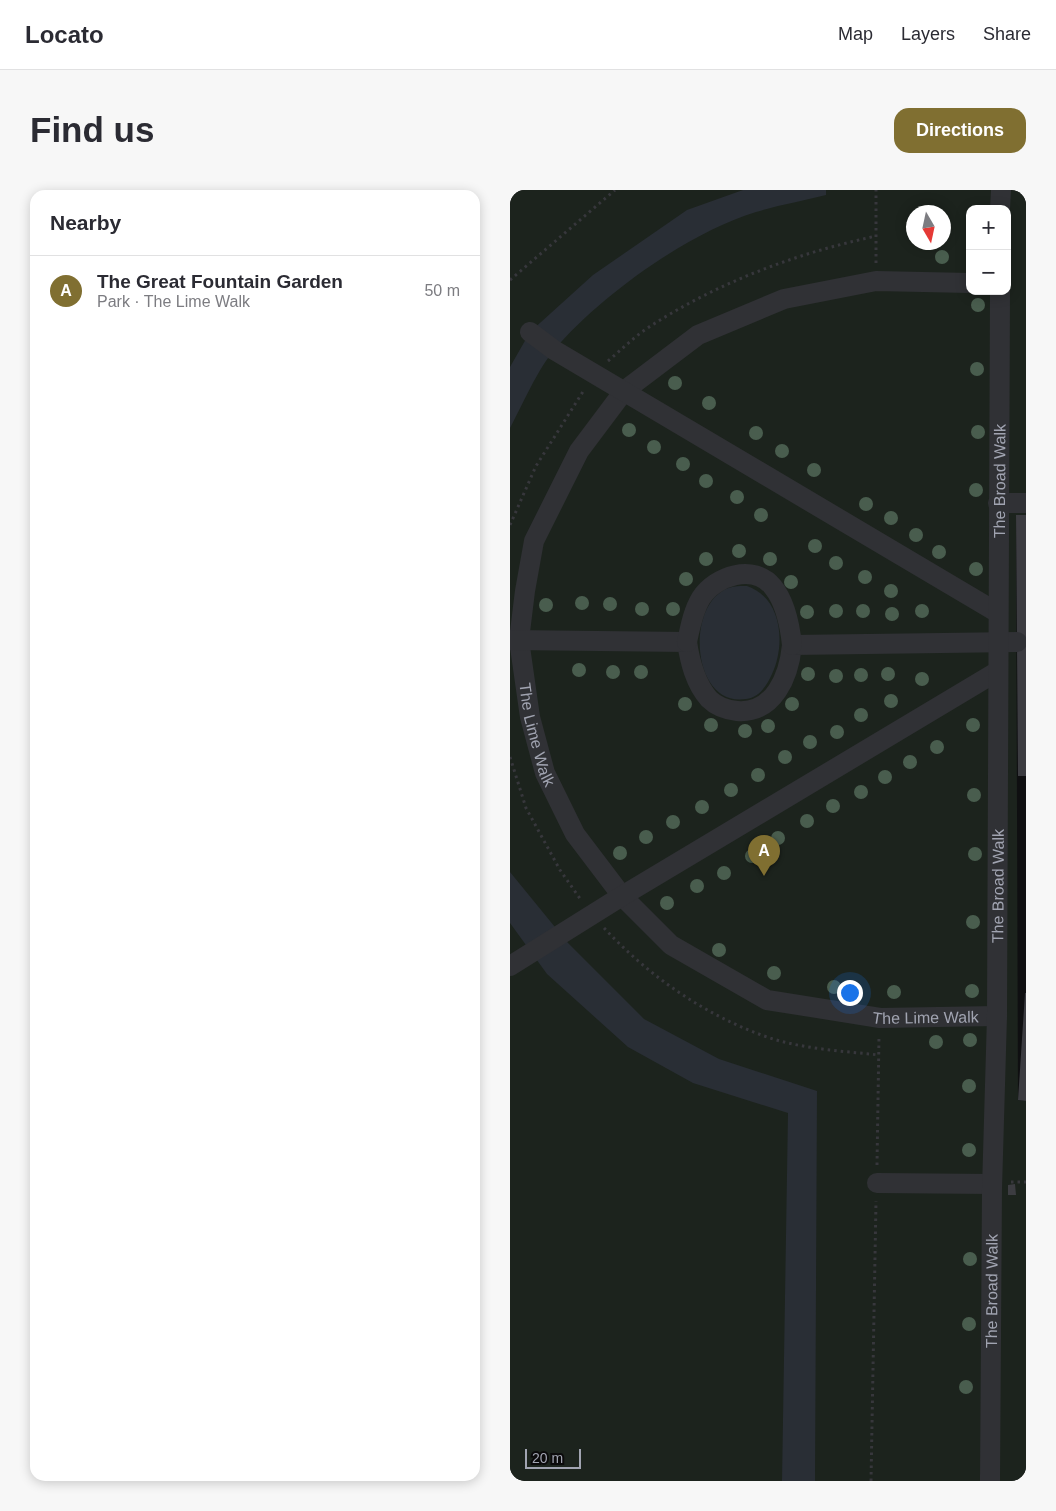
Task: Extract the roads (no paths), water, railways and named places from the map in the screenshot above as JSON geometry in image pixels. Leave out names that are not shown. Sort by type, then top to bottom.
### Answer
[{"type":"street","points":[[1000,205],[1001,190]]},
{"type":"street","name":"The Lime Walk","points":[[966,283],[876,281],[784,299],[698,335],[624,391],[579,450],[534,541],[514,640],[530,717],[545,773],[575,834],[622,896],[671,945],[767,1000],[880,1018],[997,1016]]},
{"type":"street","name":"The Broad Walk","points":[[990,1481],[992,1184],[997,1016],[998,672],[1007,642],[998,613],[1000,295]]},
{"type":"street","points":[[530,332],[554,350],[998,613]]},
{"type":"street","points":[[998,503],[1026,503]]},
{"type":"street","points":[[738,574],[764,579],[773,588],[789,623],[792,645],[790,664],[783,683],[775,694],[758,708],[745,711],[723,708],[710,700],[699,684],[690,661],[686,642],[700,599],[711,586],[725,577],[738,574]]},
{"type":"street","points":[[514,640],[686,642]]},
{"type":"street","points":[[792,645],[1007,642]]},
{"type":"street","points":[[517,962],[622,896],[998,672]]},
{"type":"street","points":[[876,1183],[992,1184]]},
{"type":"place","name":"The Great Fountain Garden","points":[[764,876]]}]
